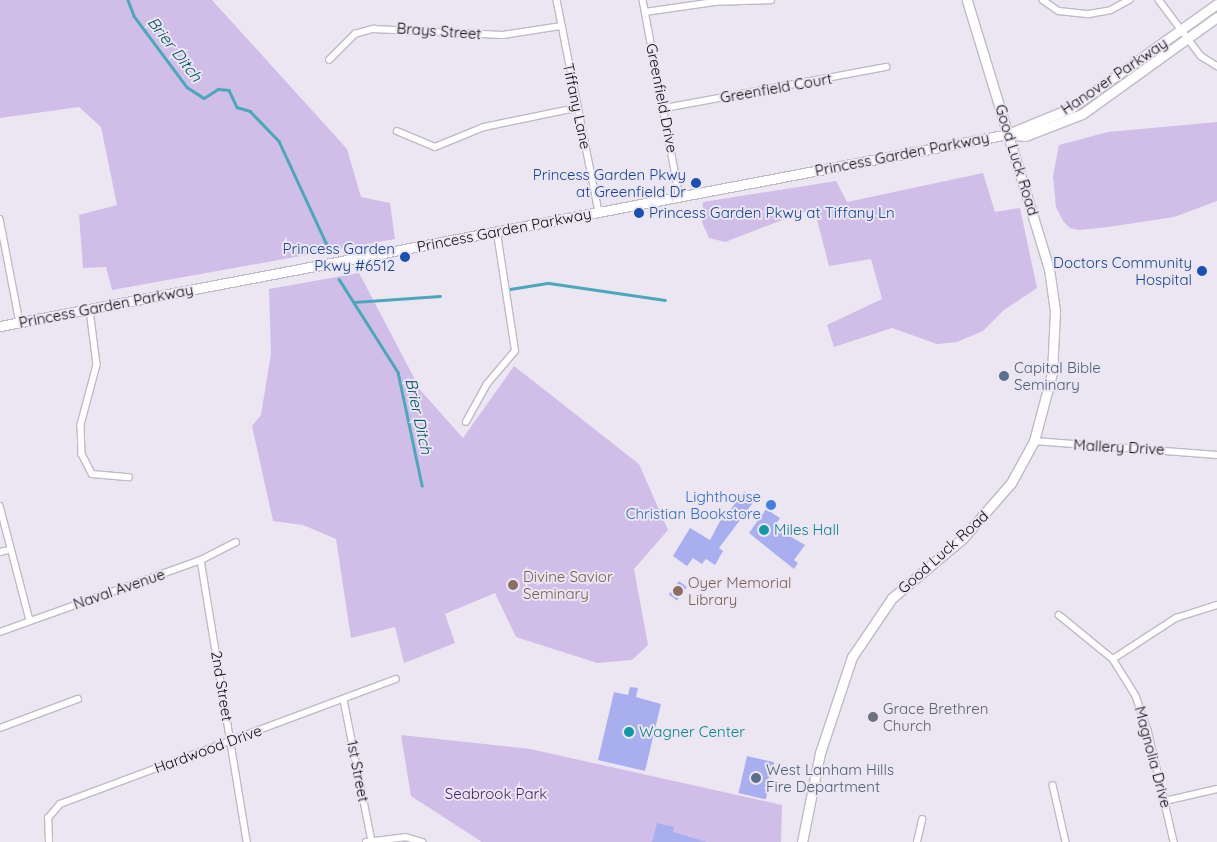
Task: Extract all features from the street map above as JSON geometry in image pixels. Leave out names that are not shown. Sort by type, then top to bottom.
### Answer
[{"type":"street","name":"Tiffany Lane","points":[[556,0],[576,108],[599,212]]},
{"type":"street","name":"Greenfield Drive","points":[[643,0],[665,108],[680,197]]},
{"type":"street","points":[[645,12],[714,2],[771,0]]},
{"type":"street","name":"Good Luck Road","points":[[802,842],[830,716],[862,639],[892,598],[993,507],[1034,440],[1052,373],[1053,288],[967,0]]},
{"type":"street","points":[[1043,0],[1060,11],[1089,14],[1111,10],[1129,0]]},
{"type":"street","points":[[1159,0],[1186,39],[1207,61],[1217,66]]},
{"type":"street","name":"Hanover Parkway","points":[[1008,134],[1071,108],[1217,4]]},
{"type":"street","name":"Hanover Parkway","points":[[1008,134],[1025,136],[1082,114],[1217,17]]},
{"type":"street","name":"Brays Street","points":[[329,60],[355,34],[373,29],[503,35],[561,26]]},
{"type":"street","name":"Greenfield Court","points":[[665,108],[886,67]]},
{"type":"street","points":[[397,131],[436,147],[484,127],[576,108]]},
{"type":"street","name":"Princess Garden Parkway","points":[[0,326],[497,234],[599,212],[1008,134]]},
{"type":"street","points":[[0,219],[20,322]]},
{"type":"street","points":[[466,422],[488,384],[515,351],[497,234]]},
{"type":"street","points":[[90,310],[96,365],[80,432],[82,454],[92,474],[129,477]]},
{"type":"street","name":"Mallery Drive","points":[[1034,440],[1204,451],[1217,455]]},
{"type":"street","points":[[0,506],[9,550],[30,620]]},
{"type":"street","name":"Naval Avenue","points":[[0,632],[201,560],[236,542]]},
{"type":"street","points":[[0,552],[9,550]]},
{"type":"street","name":"2nd Street","points":[[201,560],[247,842]]},
{"type":"street","points":[[1113,659],[1176,618],[1217,605]]},
{"type":"street","name":"Magnolia Drive","points":[[1059,615],[1113,659],[1142,709],[1174,842]]},
{"type":"street","name":"Hardwood Drive","points":[[49,842],[48,818],[60,804],[344,700],[396,679]]},
{"type":"street","points":[[0,728],[78,699]]},
{"type":"street","name":"1st Street","points":[[344,700],[370,842]]},
{"type":"street","points":[[1053,785],[1066,842]]},
{"type":"street","points":[[1165,801],[1217,789]]},
{"type":"street","points":[[917,842],[922,820]]},
{"type":"street","points":[[370,842],[405,837],[422,842]]},
{"type":"green space","points":[[0,0],[212,0],[347,149],[361,197],[390,203],[395,239],[112,290],[106,267],[83,268],[79,215],[117,205],[101,127],[79,107],[0,118]]},
{"type":"green space","points":[[1217,122],[1217,201],[1174,217],[1108,227],[1079,230],[1070,228],[1063,221],[1056,207],[1053,176],[1059,145],[1108,132]]},
{"type":"green space","points":[[983,173],[995,212],[1020,208],[1037,288],[1004,310],[983,331],[957,342],[937,344],[892,328],[834,347],[827,325],[882,299],[871,259],[829,266],[814,208],[725,242],[709,238],[702,222],[703,202],[836,181],[847,202]]},
{"type":"green space","points":[[359,273],[421,391],[463,438],[514,366],[639,464],[668,530],[634,569],[648,645],[632,660],[597,663],[516,637],[495,593],[445,614],[455,643],[404,663],[395,627],[351,638],[336,539],[303,525],[273,521],[252,426],[261,415],[271,353],[269,289]]},
{"type":"green space","name":"Seabrook Park","points":[[401,735],[530,749],[782,805],[781,842],[482,842],[411,796]]},
{"type":"building","points":[[744,491],[755,500],[719,548],[723,551],[715,565],[706,559],[702,564],[693,558],[687,566],[673,556],[690,528],[710,540],[726,510],[729,512]]},
{"type":"building","points":[[766,509],[780,518],[774,527],[805,545],[794,560],[798,563],[794,569],[749,533]]},
{"type":"building","name":"Oyer Memorial Library","points":[[679,581],[687,587],[677,601],[669,595]]},
{"type":"building","name":"Wagner Center","points":[[630,687],[638,688],[636,697],[661,704],[645,771],[598,760],[614,692],[628,695]]},
{"type":"building","name":"West Lanham Hills Fire Department","points":[[747,756],[774,762],[766,799],[738,793]]},
{"type":"building","points":[[657,823],[674,827],[673,832],[707,842],[652,842]]},
{"type":"waterway","name":"Brier Ditch","points":[[128,0],[134,16],[187,87],[204,98],[218,89],[229,90],[237,107],[250,111],[279,141],[329,249]]},
{"type":"waterway","name":"Brier Ditch","points":[[339,279],[398,372],[422,485]]},
{"type":"waterway","points":[[510,289],[549,283],[665,300]]},
{"type":"waterway","points":[[354,302],[440,296]]},
{"type":"place","name":"Princess Garden Pkwy at Greenfield Dr","points":[[696,183]]},
{"type":"place","name":"Princess Garden Pkwy at Tiffany Ln","points":[[639,213]]},
{"type":"place","name":"Princess Garden Pkwy #6512","points":[[405,257]]},
{"type":"place","name":"Doctors Community Hospital","points":[[1202,271]]},
{"type":"place","name":"Capital Bible Seminary","points":[[1004,376]]},
{"type":"place","name":"Lighthouse Christian Bookstore","points":[[771,505]]},
{"type":"place","name":"Miles Hall","points":[[764,530]]},
{"type":"place","name":"Divine Savior Seminary","points":[[513,585]]},
{"type":"place","name":"Oyer Memorial Library","points":[[678,591]]},
{"type":"place","name":"Grace Brethren Church","points":[[873,717]]},
{"type":"place","name":"Wagner Center","points":[[629,732]]},
{"type":"place","name":"West Lanham Hills Fire Department","points":[[756,778]]}]
